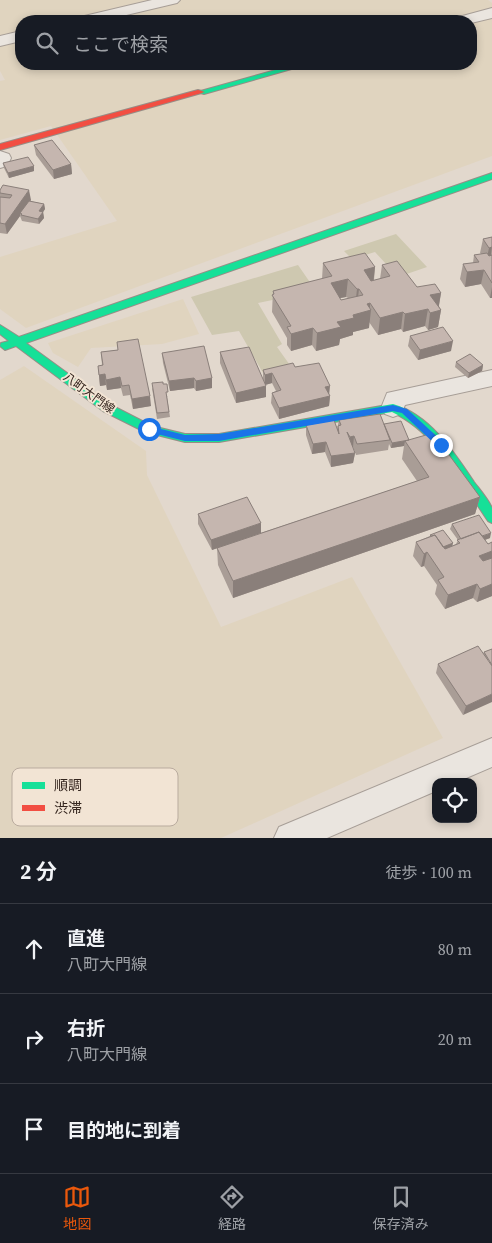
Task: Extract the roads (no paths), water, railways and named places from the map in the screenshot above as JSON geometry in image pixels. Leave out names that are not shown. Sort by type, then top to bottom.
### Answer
[{"type":"street","points":[[108,15],[172,0]]},
{"type":"street","points":[[477,17],[492,13]]},
{"type":"street","points":[[0,41],[15,37]]},
{"type":"street","points":[[0,147],[283,70]]},
{"type":"street","points":[[0,156],[2,158],[0,162]]},
{"type":"street","points":[[0,348],[492,176]]},
{"type":"street","name":"八町大門線","points":[[0,329],[107,408],[149,429],[185,438],[219,438],[393,408]]},
{"type":"street","points":[[492,378],[395,399],[393,408],[404,411],[441,445],[492,518]]},
{"type":"street","points":[[290,838],[492,752]]}]
